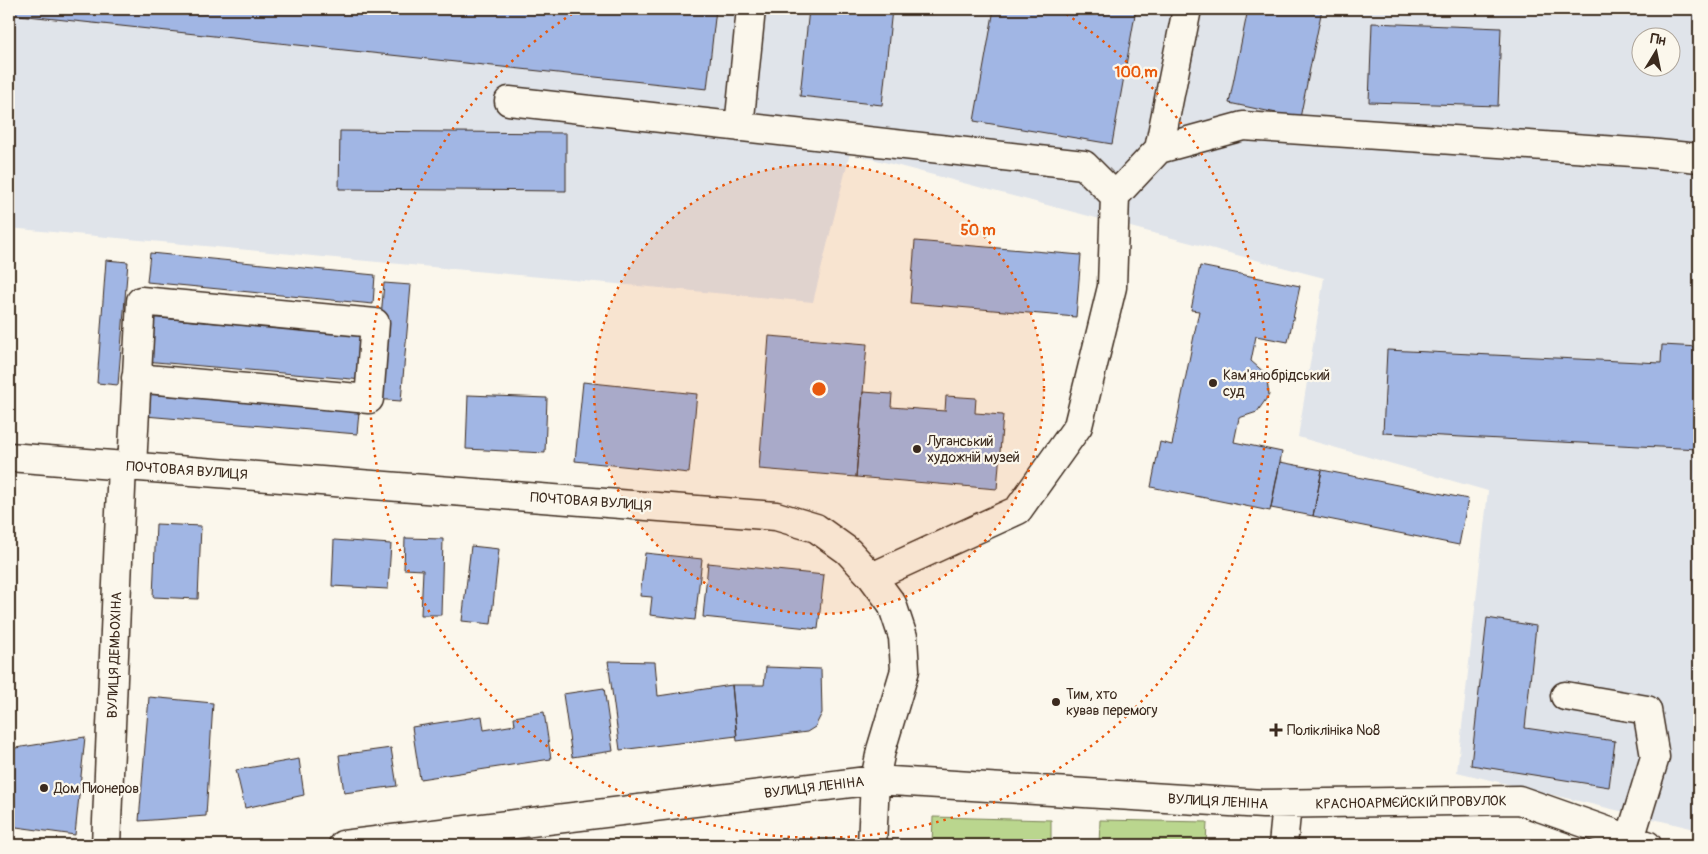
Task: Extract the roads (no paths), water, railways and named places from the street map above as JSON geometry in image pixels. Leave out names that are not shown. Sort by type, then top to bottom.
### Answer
[{"type":"street","points":[[739,127],[751,9]]},
{"type":"street","points":[[1159,149],[1187,9]]},
{"type":"street","points":[[509,101],[1084,165],[1115,196]]},
{"type":"street","points":[[872,577],[1018,510],[1078,426],[1112,287],[1115,196],[1159,149],[1243,126],[1699,158]]},
{"type":"street","name":"ВУЛИЦЯ ДЕМЬОХІНА","points":[[106,845],[127,465],[136,378],[141,301],[375,323],[369,399],[136,378]]},
{"type":"street","name":"ПОЧТОВАЯ ВУЛИЦЯ","points":[[9,457],[776,516],[816,528],[848,551],[872,577],[892,604],[904,637],[905,670],[880,750],[875,780],[872,845]]},
{"type":"street","points":[[1565,696],[1647,710],[1655,757],[1638,842]]},
{"type":"street","name":"ВУЛИЦЯ ЛЕНІНА","points":[[343,845],[875,780],[1287,804]]},
{"type":"street","name":"КРАСНОАРМЄЙСКІЙ ПРОВУЛОК","points":[[1287,804],[1519,800],[1638,842]]},
{"type":"street","points":[[1283,845],[1287,804]]},
{"type":"place","name":"Кам'янобрідський суд","points":[[1213,383]]},
{"type":"place","name":"Луганський художній музей","points":[[917,449]]},
{"type":"place","name":"Тим, хто кував перемогу","points":[[1056,702]]},
{"type":"place","name":"Поліклініка №8","points":[[1276,730]]},
{"type":"place","name":"Дом Пионеров","points":[[44,788]]}]
